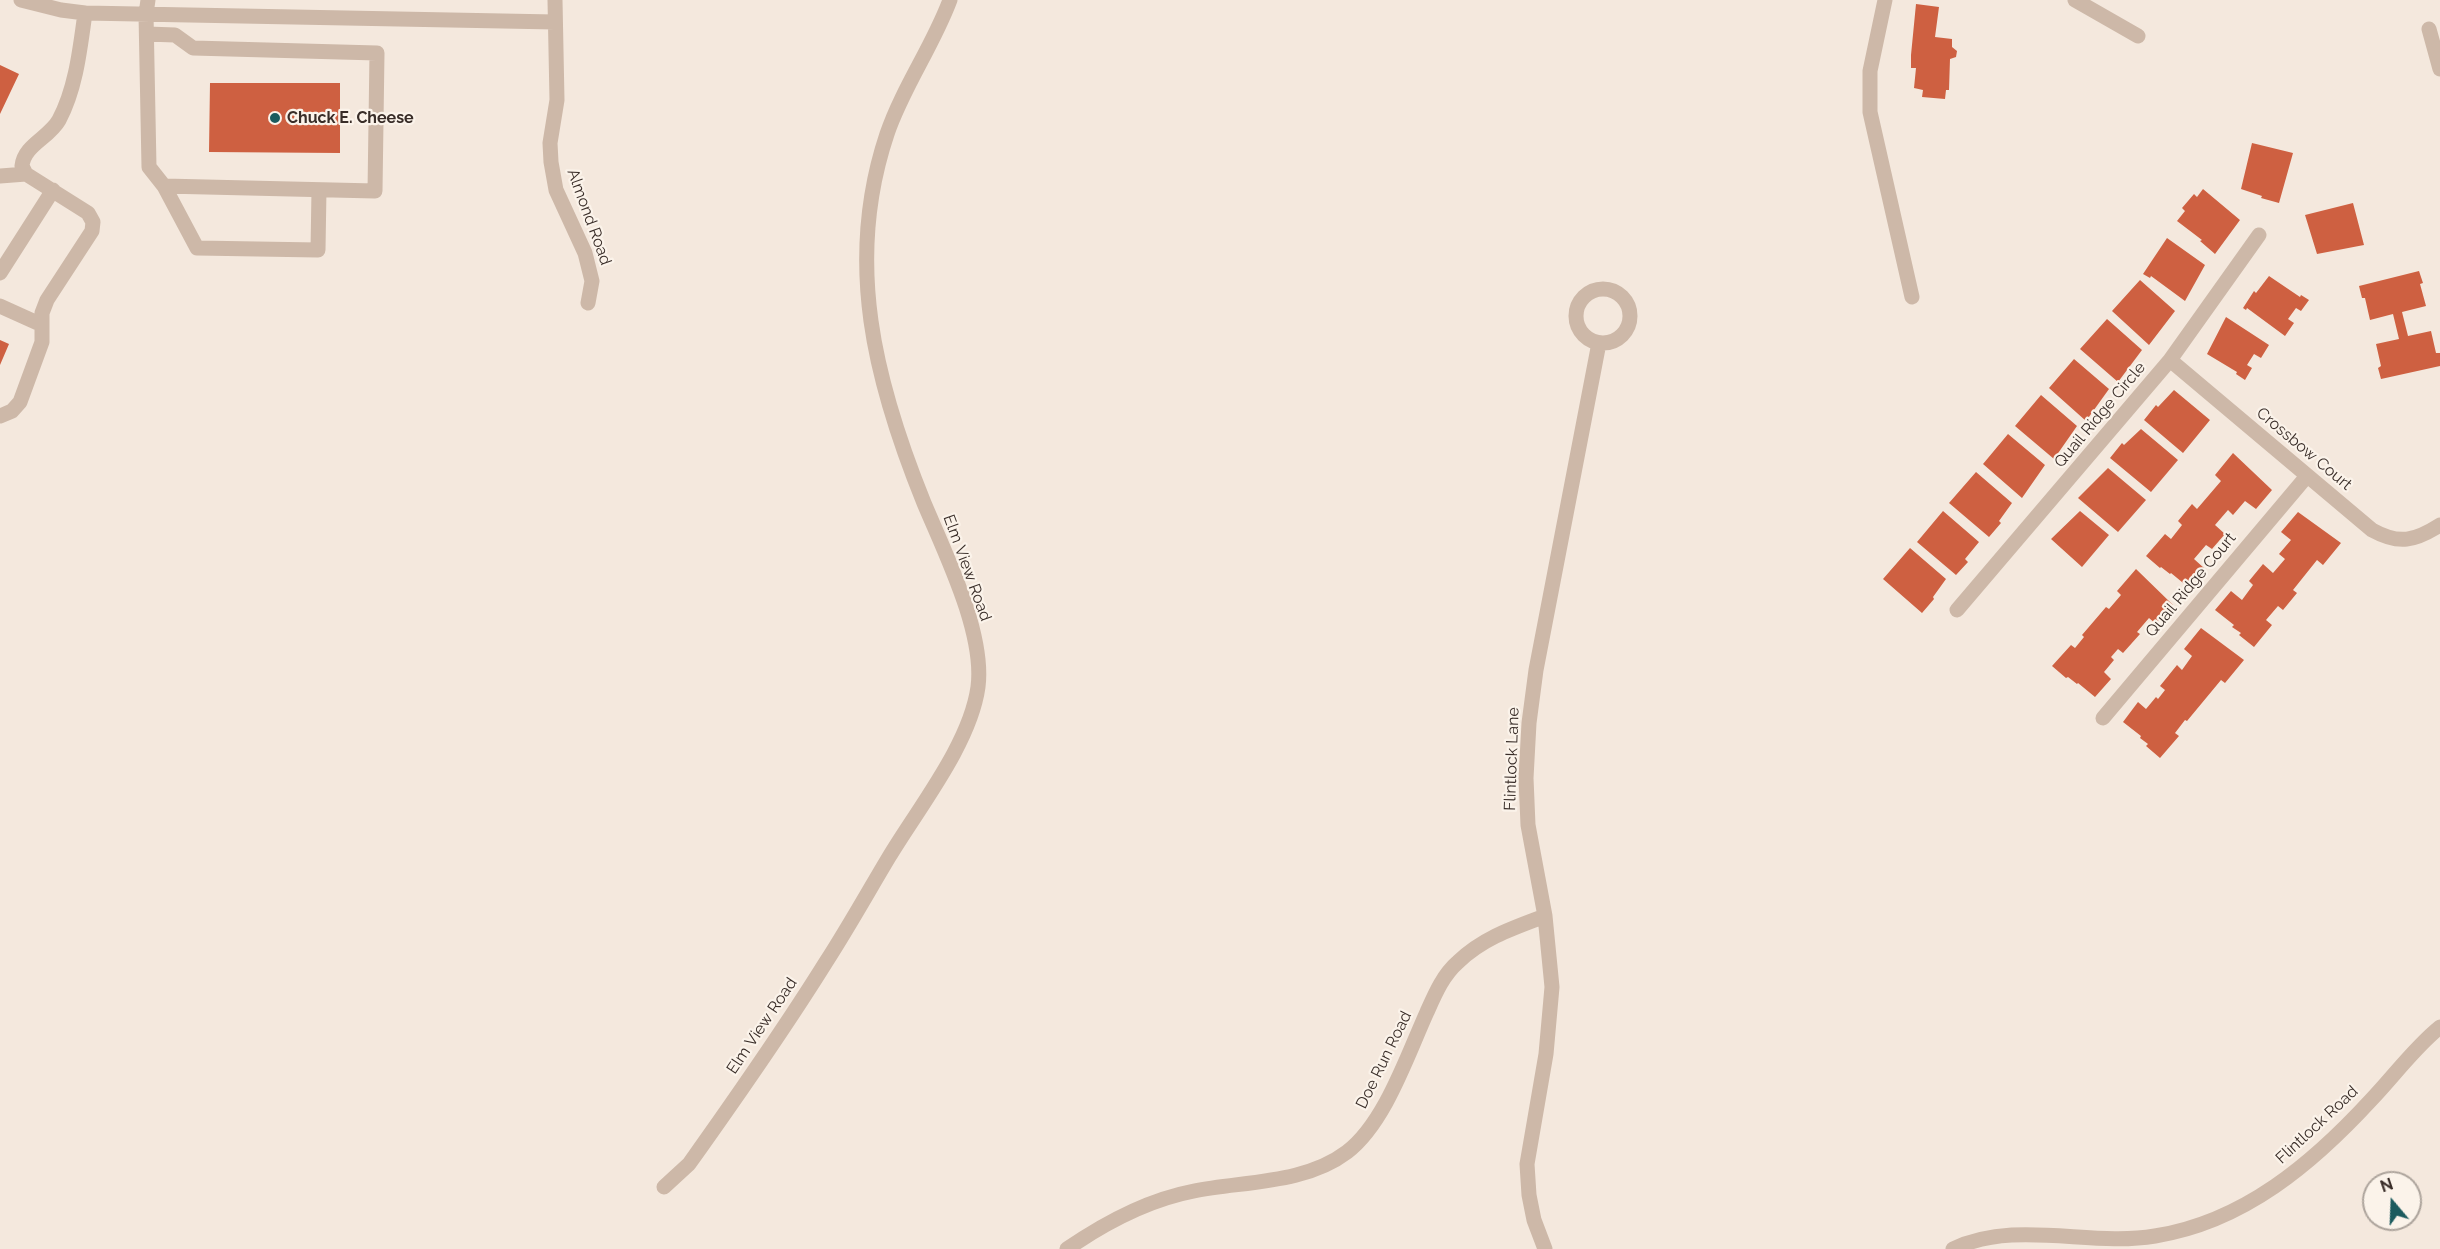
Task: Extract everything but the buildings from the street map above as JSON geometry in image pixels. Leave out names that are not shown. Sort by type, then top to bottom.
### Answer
[{"type":"street","points":[[21,0],[61,10],[85,13],[147,7],[555,22]]},
{"type":"street","name":"Almond Road","points":[[555,0],[557,100],[550,143],[551,162],[556,190],[585,253],[592,281],[588,303]]},
{"type":"street","name":"Elm View Road","points":[[664,1187],[695,1155],[827,961],[960,742],[974,711],[979,667],[971,628],[960,590],[912,475],[885,395],[867,303],[865,267],[867,226],[872,193],[887,135],[950,0]]},
{"type":"street","points":[[1885,0],[1870,71],[1870,112],[1912,297]]},
{"type":"street","points":[[2075,0],[2138,36]]},
{"type":"street","points":[[147,7],[149,167],[164,186],[197,248],[318,249],[319,190]]},
{"type":"street","points":[[0,416],[12,411],[20,402],[42,342],[42,313],[47,300],[92,231],[93,222],[88,213],[26,174],[22,166],[26,152],[52,130],[70,90],[78,62],[85,13]]},
{"type":"street","points":[[2430,29],[2440,69]]},
{"type":"street","points":[[147,34],[175,35],[193,48],[377,53],[375,191],[164,186]]},
{"type":"street","points":[[0,176],[26,174]]},
{"type":"street","points":[[0,273],[53,190]]},
{"type":"street","name":"Quail Ridge Circle","points":[[1957,610],[2170,360],[2259,235]]},
{"type":"street","points":[[0,306],[42,325]]},
{"type":"street","name":"Flintlock Lane","points":[[1545,1249],[1534,1220],[1527,1164],[1549,1029],[1552,987],[1545,915],[1528,825],[1526,778],[1529,723],[1536,670],[1599,343]]},
{"type":"street","name":"Crossbow Court","points":[[2170,360],[2372,530],[2385,537],[2412,539],[2440,525]]},
{"type":"street","name":"Quail Ridge Court","points":[[2103,718],[2307,476]]},
{"type":"street","name":"Doe Run Road","points":[[1067,1249],[1123,1214],[1157,1201],[1193,1191],[1305,1172],[1327,1165],[1346,1153],[1363,1137],[1381,1112],[1439,986],[1455,963],[1493,935],[1545,915]]},
{"type":"street","name":"Flintlock Road","points":[[1953,1249],[1973,1240],[1994,1236],[2030,1235],[2116,1239],[2155,1236],[2187,1229],[2228,1214],[2269,1192],[2307,1164],[2440,1027]]},
{"type":"place","name":"Chuck E. Cheese","points":[[275,118]]}]
